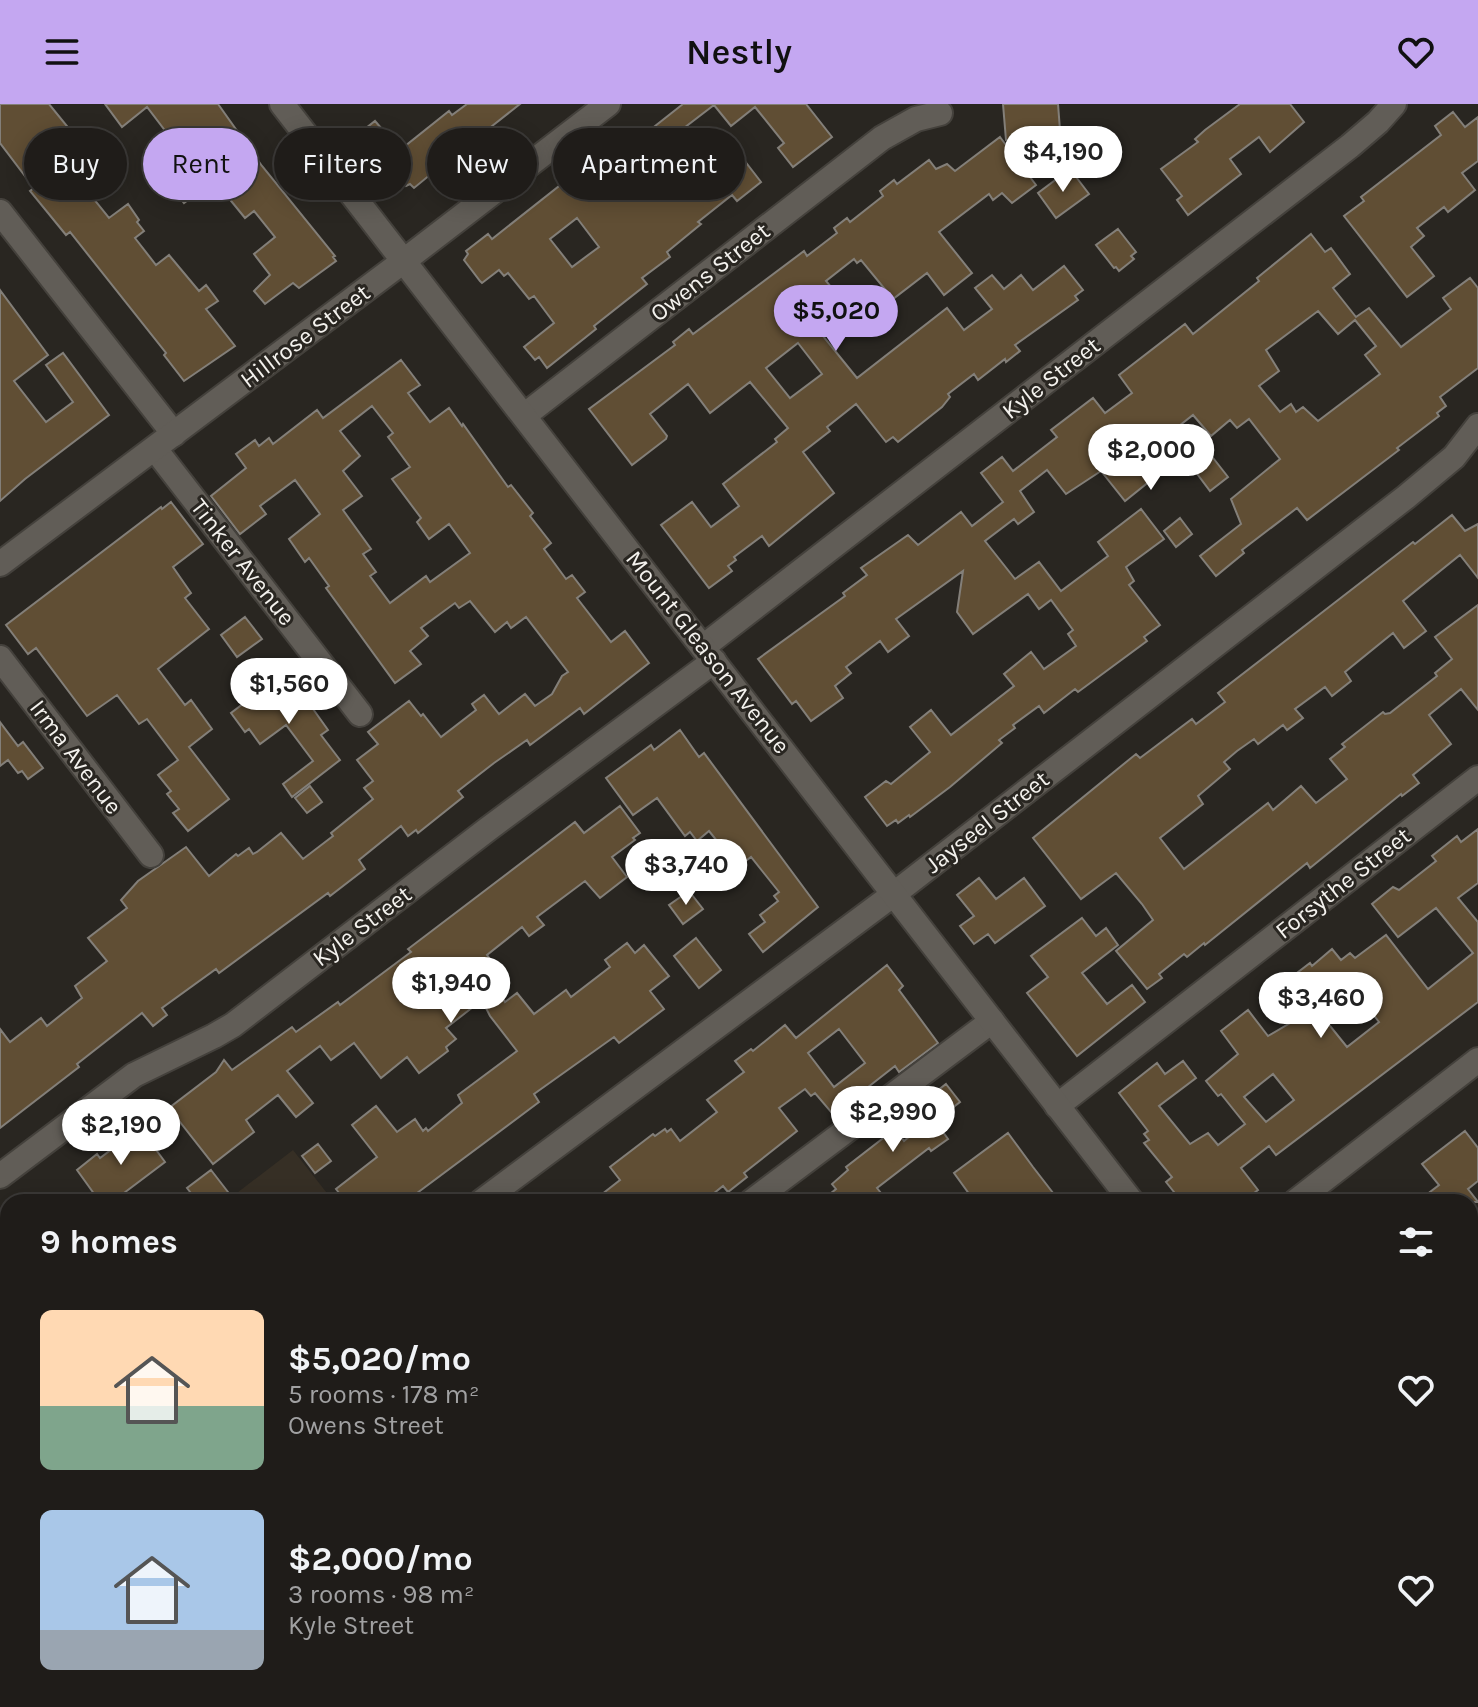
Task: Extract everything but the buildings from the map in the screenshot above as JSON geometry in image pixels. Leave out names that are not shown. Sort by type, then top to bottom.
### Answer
[{"type":"street","name":"Mount Gleason Avenue","points":[[282,104],[1126,1194]]},
{"type":"street","name":"Hillrose Street","points":[[0,564],[608,104]]},
{"type":"street","name":"Kyle Street","points":[[0,1176],[134,1075],[233,1025],[488,829],[1338,156],[1394,104]]},
{"type":"street","name":"Owens Street","points":[[525,415],[882,138],[916,119],[940,113]]},
{"type":"street","name":"Tinker Avenue","points":[[0,212],[360,714]]},
{"type":"street","name":"Jayseel Street","points":[[492,1194],[894,894],[1442,469],[1478,426]]},
{"type":"street","name":"Irma Avenue","points":[[0,658],[151,855]]},
{"type":"street","name":"Forsythe Street","points":[[1057,1106],[1478,778]]},
{"type":"street","points":[[762,1194],[992,1021]]},
{"type":"street","points":[[1305,1194],[1478,1060]]},
{"type":"shaded area","points":[[293,1150],[328,1194],[236,1194]]}]
